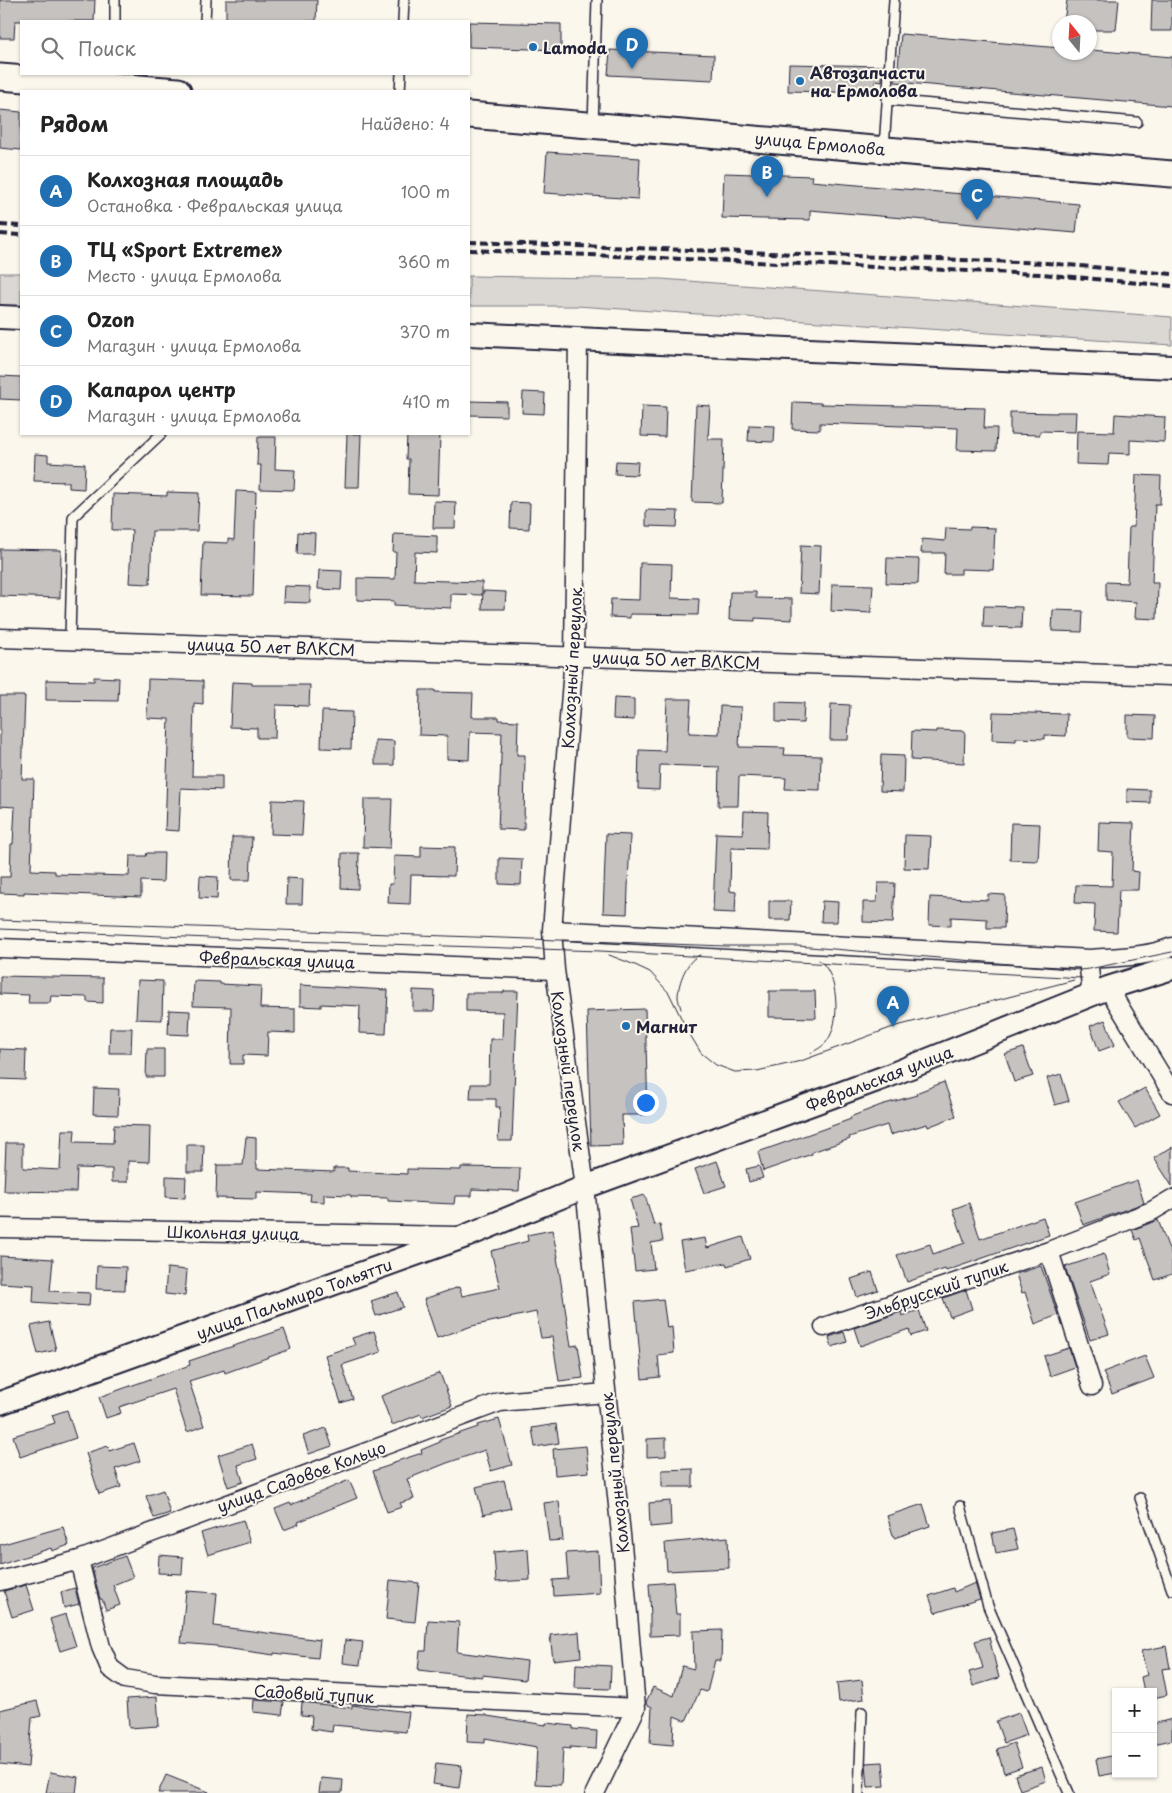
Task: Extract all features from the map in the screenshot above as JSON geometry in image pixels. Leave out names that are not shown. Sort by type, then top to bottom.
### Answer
[{"type":"main road","points":[[0,77],[114,80],[172,90]]},
{"type":"main road","name":"улица Ермолова","points":[[470,115],[884,148],[1172,174]]},
{"type":"street","points":[[0,317],[20,318]]},
{"type":"street","points":[[470,334],[1172,367]]},
{"type":"street","name":"Колхозный переулок","points":[[578,338],[574,656],[552,930],[555,970],[585,1187],[622,1544],[636,1708]]},
{"type":"street","name":"улица 50 лет ВЛКСМ","points":[[0,638],[1172,676]]},
{"type":"street","points":[[552,930],[1090,958],[1121,957],[1172,947]]},
{"type":"street","name":"Февральская улица","points":[[0,948],[555,970]]},
{"type":"street","points":[[1090,958],[1089,969],[1100,991],[1172,1093]]},
{"type":"street","name":"Февральская улица","points":[[585,1187],[888,1076],[1100,991],[1172,968]]},
{"type":"street","name":"улица Пальмиро Тольятти","points":[[0,1403],[466,1236],[585,1187]]},
{"type":"street","name":"Эльбрусский тупик","points":[[824,1326],[1049,1251],[1152,1211],[1172,1199]]},
{"type":"street","name":"Школьная улица","points":[[0,1228],[466,1236]]},
{"type":"street","points":[[1049,1251],[1092,1386]]},
{"type":"street","name":"улица Садовое Кольцо","points":[[0,1581],[79,1560],[500,1402],[606,1393]]},
{"type":"street","name":"Садовый тупик","points":[[79,1560],[101,1647],[110,1668],[125,1679],[165,1685],[636,1708]]},
{"type":"street","points":[[595,1793],[636,1708]]},
{"type":"lane","points":[[115,20],[116,0]]},
{"type":"lane","points":[[205,20],[206,0]]},
{"type":"lane","points":[[403,20],[404,0]]},
{"type":"lane","points":[[593,125],[597,0]]},
{"type":"lane","points":[[884,148],[894,0]]},
{"type":"lane","points":[[400,90],[401,75]]},
{"type":"lane","points":[[887,100],[1137,122]]},
{"type":"lane","points":[[70,640],[73,517],[160,435]]},
{"type":"lane","points":[[1140,1498],[1172,1590]]},
{"type":"lane","points":[[960,1506],[988,1606],[1069,1793]]},
{"type":"lane","points":[[859,1793],[862,1712]]},
{"type":"shaded area","points":[[0,273],[20,273],[20,305],[0,305]]},
{"type":"shaded area","points":[[470,276],[661,279],[1172,317],[1172,345],[576,306],[470,306]]},
{"type":"building","points":[[0,0],[95,0],[94,20],[20,20],[15,21],[14,38],[0,38]]},
{"type":"building","points":[[226,0],[317,0],[316,20],[226,20]]},
{"type":"building","points":[[1067,0],[1119,0],[1116,30],[1097,30],[1097,15],[1065,15]]},
{"type":"building","points":[[1152,0],[1172,0],[1172,31],[1151,31]]},
{"type":"building","points":[[470,22],[561,24],[561,50],[470,47]]},
{"type":"building","points":[[901,34],[1052,47],[1052,60],[1097,60],[1097,51],[1172,57],[1172,106],[895,82],[896,67],[898,67]]},
{"type":"building","points":[[610,50],[714,55],[713,80],[608,75]]},
{"type":"building","points":[[789,64],[883,66],[882,81],[875,80],[875,93],[788,91]]},
{"type":"building","points":[[0,110],[20,112],[20,150],[0,148]]},
{"type":"building","points":[[547,152],[640,158],[638,199],[544,193]]},
{"type":"building","points":[[724,173],[812,176],[811,181],[1079,204],[1076,233],[810,210],[810,220],[722,218]]},
{"type":"building","points":[[0,376],[20,377],[20,400],[0,399]]},
{"type":"building","points":[[523,392],[545,393],[544,414],[522,413]]},
{"type":"building","points":[[470,401],[507,402],[507,416],[470,415]]},
{"type":"building","points":[[793,402],[985,408],[984,428],[997,428],[996,451],[957,450],[958,428],[820,423],[820,430],[792,429]]},
{"type":"building","points":[[696,405],[710,406],[708,439],[724,439],[722,503],[692,502]]},
{"type":"building","points":[[642,406],[666,407],[665,437],[641,436]]},
{"type":"building","points":[[1010,412],[1076,412],[1075,432],[1040,431],[1040,435],[1010,434]]},
{"type":"building","points":[[1115,414],[1165,417],[1164,442],[1130,440],[1130,454],[1109,453],[1108,465],[1076,464],[1077,431],[1114,432]]},
{"type":"building","points":[[749,425],[775,426],[774,442],[748,441]]},
{"type":"building","points":[[347,435],[361,435],[359,487],[345,487]]},
{"type":"building","points":[[407,435],[440,435],[438,495],[408,494],[409,459],[406,459]]},
{"type":"building","points":[[258,437],[276,437],[275,469],[295,470],[294,490],[260,489],[261,465],[257,465]]},
{"type":"building","points":[[35,454],[48,455],[48,462],[85,464],[84,489],[69,488],[69,482],[34,481]]},
{"type":"building","points":[[616,461],[638,462],[637,475],[615,474]]},
{"type":"building","points":[[1136,475],[1161,476],[1160,504],[1155,504],[1152,583],[1158,583],[1157,619],[1135,618],[1136,602],[1106,600],[1106,582],[1127,583],[1129,527],[1134,527]]},
{"type":"building","points":[[236,491],[256,492],[253,596],[201,595],[203,542],[228,543],[228,539],[234,540]]},
{"type":"building","points":[[167,492],[199,493],[197,531],[152,531],[150,584],[129,583],[132,530],[112,530],[113,494],[167,496]]},
{"type":"building","points":[[434,501],[456,502],[455,528],[433,528]]},
{"type":"building","points":[[511,502],[530,503],[529,529],[510,528]]},
{"type":"building","points":[[646,510],[678,511],[677,527],[646,526]]},
{"type":"building","points":[[970,527],[995,528],[993,570],[961,569],[961,574],[944,574],[945,553],[921,553],[922,539],[945,541],[946,528],[970,529]]},
{"type":"building","points":[[298,532],[315,533],[314,554],[297,554]]},
{"type":"building","points":[[394,534],[437,536],[437,553],[415,552],[414,580],[482,582],[482,595],[451,594],[451,608],[394,605],[394,601],[357,600],[357,578],[395,579],[396,552],[393,552]]},
{"type":"building","points":[[801,545],[821,546],[819,594],[799,593]]},
{"type":"building","points":[[0,549],[61,550],[60,598],[0,596]]},
{"type":"building","points":[[887,558],[919,559],[918,584],[886,583]]},
{"type":"building","points":[[640,563],[672,564],[671,598],[699,599],[698,615],[630,614],[630,618],[610,617],[611,599],[639,600]]},
{"type":"building","points":[[319,570],[342,571],[341,590],[318,589]]},
{"type":"building","points":[[832,584],[873,585],[871,613],[831,611]]},
{"type":"building","points":[[284,586],[310,587],[310,603],[283,602]]},
{"type":"building","points":[[483,591],[506,592],[505,609],[482,609]]},
{"type":"building","points":[[730,592],[756,592],[756,598],[792,599],[792,620],[755,618],[755,621],[729,620]]},
{"type":"building","points":[[984,606],[1022,607],[1021,628],[983,627]]},
{"type":"building","points":[[1053,610],[1083,611],[1082,632],[1052,631]]},
{"type":"building","points":[[94,677],[119,678],[118,701],[46,700],[46,680],[94,681]]},
{"type":"building","points":[[148,679],[203,681],[203,704],[194,703],[192,776],[222,776],[222,790],[181,788],[179,831],[165,830],[169,719],[147,718]]},
{"type":"building","points":[[232,682],[252,683],[252,685],[310,685],[309,706],[276,705],[275,738],[257,738],[257,728],[230,727]]},
{"type":"building","points":[[420,690],[473,693],[472,717],[499,717],[499,720],[518,721],[517,755],[525,755],[524,830],[498,829],[502,733],[470,732],[469,760],[447,759],[447,736],[419,735]]},
{"type":"building","points":[[0,696],[25,696],[22,779],[34,779],[31,870],[55,871],[55,874],[129,876],[130,856],[164,853],[163,882],[141,881],[141,897],[24,892],[24,894],[0,893],[0,877],[10,877],[15,807],[0,806]]},
{"type":"building","points":[[614,698],[634,699],[634,720],[613,719]]},
{"type":"building","points":[[667,699],[691,699],[689,733],[719,734],[720,706],[741,707],[739,747],[785,748],[784,755],[821,756],[820,790],[785,789],[786,778],[739,776],[738,806],[718,806],[719,767],[660,765],[659,790],[638,789],[639,750],[665,751]]},
{"type":"building","points":[[776,702],[804,703],[803,723],[776,722]]},
{"type":"building","points":[[831,704],[850,705],[848,740],[830,740]]},
{"type":"building","points":[[322,711],[352,712],[351,749],[321,748]]},
{"type":"building","points":[[993,712],[1067,714],[1066,736],[1045,735],[1045,739],[1016,738],[1016,741],[992,740]]},
{"type":"building","points":[[1127,715],[1155,716],[1154,738],[1127,737]]},
{"type":"building","points":[[937,730],[965,731],[964,763],[911,760],[912,731],[937,732]]},
{"type":"building","points":[[375,740],[394,741],[394,765],[375,765]]},
{"type":"building","points":[[881,755],[904,756],[903,792],[880,791]]},
{"type":"building","points":[[1127,789],[1150,790],[1150,803],[1127,802]]},
{"type":"building","points":[[364,799],[392,799],[390,848],[363,847]]},
{"type":"building","points":[[272,800],[304,801],[302,835],[271,834]]},
{"type":"building","points":[[744,811],[768,812],[767,849],[731,848],[730,891],[736,892],[735,913],[713,912],[716,833],[743,834]]},
{"type":"building","points":[[1099,822],[1134,823],[1132,871],[1139,872],[1138,890],[1119,890],[1117,932],[1094,931],[1095,904],[1075,903],[1076,885],[1112,886],[1113,852],[1098,851]]},
{"type":"building","points":[[1011,823],[1040,824],[1038,861],[1010,860]]},
{"type":"building","points":[[606,834],[630,835],[627,914],[603,913]]},
{"type":"building","points":[[905,835],[931,836],[929,869],[904,868]]},
{"type":"building","points":[[232,837],[252,837],[250,880],[231,880]]},
{"type":"building","points":[[421,846],[455,847],[454,876],[411,875],[410,904],[388,903],[389,884],[393,884],[394,856],[421,857]]},
{"type":"building","points":[[342,853],[359,853],[358,889],[341,888]]},
{"type":"building","points":[[499,858],[522,859],[521,885],[499,884]]},
{"type":"building","points":[[200,876],[218,877],[217,899],[199,898]]},
{"type":"building","points":[[287,878],[303,879],[302,904],[286,904]]},
{"type":"building","points":[[878,883],[895,883],[893,923],[863,922],[863,902],[877,902]]},
{"type":"building","points":[[988,894],[1005,895],[1004,928],[987,928],[987,919],[951,917],[951,926],[929,925],[930,897],[988,900]]},
{"type":"building","points":[[769,901],[791,901],[790,920],[769,920]]},
{"type":"building","points":[[822,901],[838,902],[837,922],[821,922]]},
{"type":"building","points":[[0,976],[103,978],[103,1003],[87,1002],[87,997],[51,996],[50,1003],[28,1003],[29,995],[0,994]]},
{"type":"building","points":[[138,980],[163,981],[162,1020],[136,1019]]},
{"type":"building","points":[[194,981],[261,986],[260,1008],[295,1009],[295,1033],[268,1032],[267,1056],[243,1055],[243,1064],[230,1064],[231,1007],[193,1006]]},
{"type":"building","points":[[300,985],[388,990],[386,1034],[359,1033],[360,1006],[321,1004],[321,1007],[300,1006]]},
{"type":"building","points":[[413,990],[435,991],[434,1011],[413,1011]]},
{"type":"building","points":[[504,991],[518,991],[512,1141],[498,1141],[500,1107],[496,1107],[496,1099],[470,1099],[471,1084],[489,1084],[490,1039],[502,1039],[503,1012],[466,1011],[466,993],[503,993]]},
{"type":"building","points":[[769,991],[815,991],[816,1018],[769,1017]]},
{"type":"building","points":[[645,1009],[648,1115],[622,1115],[623,1145],[591,1146],[587,1011]]},
{"type":"building","points":[[169,1010],[190,1011],[189,1035],[168,1034]]},
{"type":"building","points":[[1105,1020],[1115,1045],[1099,1051],[1090,1026]]},
{"type":"building","points":[[110,1028],[132,1028],[131,1053],[109,1053]]},
{"type":"building","points":[[1023,1048],[1033,1076],[1014,1082],[1005,1054]]},
{"type":"building","points":[[0,1049],[26,1050],[25,1080],[0,1079]]},
{"type":"building","points":[[147,1049],[164,1049],[164,1077],[146,1077]]},
{"type":"building","points":[[1061,1074],[1069,1101],[1055,1105],[1047,1078]]},
{"type":"building","points":[[944,1082],[956,1116],[928,1127],[927,1124],[890,1135],[887,1125],[849,1137],[850,1139],[763,1171],[758,1152],[851,1119],[850,1117],[881,1105],[917,1095],[916,1093]]},
{"type":"building","points":[[94,1088],[119,1089],[118,1115],[93,1114]]},
{"type":"building","points":[[1145,1088],[1160,1114],[1135,1128],[1119,1102]]},
{"type":"building","points":[[114,1125],[150,1126],[149,1162],[128,1161],[128,1182],[112,1182],[112,1169],[77,1168],[76,1192],[4,1191],[6,1143],[23,1143],[23,1168],[60,1170],[62,1130],[75,1130],[74,1142],[113,1143]]},
{"type":"building","points":[[246,1137],[256,1138],[257,1169],[334,1172],[334,1168],[348,1168],[348,1171],[407,1174],[407,1169],[461,1170],[461,1167],[520,1168],[519,1191],[472,1189],[472,1196],[455,1196],[454,1204],[388,1201],[388,1198],[324,1194],[324,1202],[310,1201],[311,1194],[256,1192],[256,1199],[216,1198],[217,1165],[243,1165]]},
{"type":"building","points":[[187,1145],[204,1145],[203,1172],[187,1172]]},
{"type":"building","points":[[1172,1147],[1172,1186],[1154,1158]]},
{"type":"building","points":[[717,1161],[726,1186],[704,1193],[695,1169]]},
{"type":"building","points":[[759,1166],[763,1178],[749,1182],[746,1169]]},
{"type":"building","points":[[166,1176],[186,1177],[185,1198],[166,1197]]},
{"type":"building","points":[[1137,1180],[1144,1203],[1083,1225],[1075,1202]]},
{"type":"building","points":[[645,1195],[654,1225],[660,1224],[663,1241],[651,1243],[654,1269],[635,1271],[630,1229],[638,1228],[630,1199]]},
{"type":"building","points":[[969,1203],[980,1239],[1043,1217],[1049,1235],[946,1271],[945,1269],[907,1282],[897,1255],[930,1244],[933,1254],[965,1243],[953,1209]]},
{"type":"building","points":[[1158,1220],[1172,1257],[1172,1274],[1155,1280],[1140,1238],[1136,1240],[1132,1230]]},
{"type":"building","points":[[552,1230],[558,1257],[571,1346],[578,1345],[583,1378],[559,1381],[552,1337],[541,1338],[536,1312],[472,1326],[437,1338],[424,1299],[459,1287],[462,1296],[500,1288],[491,1251],[528,1241],[527,1235]]},
{"type":"building","points":[[743,1237],[750,1259],[727,1266],[726,1263],[685,1270],[680,1242],[705,1238],[707,1248]]},
{"type":"building","points":[[1104,1254],[1110,1274],[1090,1281],[1109,1334],[1090,1340],[1065,1267]]},
{"type":"building","points":[[0,1256],[53,1259],[50,1291],[90,1293],[89,1306],[33,1302],[34,1285],[0,1283]]},
{"type":"building","points":[[97,1266],[126,1267],[125,1290],[96,1289]]},
{"type":"building","points":[[1041,1266],[1058,1315],[1035,1324],[1025,1292],[1022,1293],[1016,1274]]},
{"type":"building","points":[[167,1268],[187,1270],[185,1296],[165,1294]]},
{"type":"building","points":[[872,1272],[878,1290],[857,1297],[851,1279]]},
{"type":"building","points":[[966,1290],[972,1309],[950,1317],[943,1298]]},
{"type":"building","points":[[398,1292],[403,1307],[376,1316],[371,1301]]},
{"type":"building","points":[[663,1299],[667,1328],[672,1327],[674,1353],[658,1355],[660,1377],[642,1379],[635,1302]]},
{"type":"building","points":[[919,1310],[926,1331],[911,1336],[909,1329],[860,1346],[854,1328],[901,1312],[902,1316]]},
{"type":"building","points":[[49,1322],[56,1350],[38,1354],[31,1326]]},
{"type":"building","points":[[284,1329],[291,1349],[225,1373],[224,1370],[189,1381],[204,1426],[187,1432],[173,1389],[119,1407],[121,1413],[106,1418],[99,1397],[190,1365],[189,1361]]},
{"type":"building","points":[[374,1331],[381,1352],[342,1365],[353,1399],[341,1403],[325,1355],[355,1345],[352,1338]]},
{"type":"building","points":[[844,1332],[847,1342],[832,1347],[829,1337]]},
{"type":"building","points":[[1069,1348],[1075,1367],[1050,1376],[1044,1356]]},
{"type":"building","points":[[1145,1356],[1154,1378],[1112,1394],[1103,1372]]},
{"type":"building","points":[[440,1373],[452,1406],[422,1417],[421,1414],[392,1425],[381,1396]]},
{"type":"building","points":[[67,1410],[76,1438],[20,1457],[13,1436],[55,1423],[52,1415]]},
{"type":"building","points":[[499,1419],[512,1465],[491,1471],[485,1450],[447,1463],[407,1479],[414,1499],[400,1503],[402,1507],[387,1512],[373,1471],[422,1453],[421,1450],[440,1442],[440,1440]]},
{"type":"building","points":[[556,1424],[559,1443],[535,1447],[532,1428]]},
{"type":"building","points":[[326,1428],[332,1446],[309,1454],[303,1436]]},
{"type":"building","points":[[666,1438],[666,1456],[647,1457],[647,1439]]},
{"type":"building","points":[[134,1443],[140,1461],[115,1469],[121,1487],[99,1494],[86,1453],[108,1446],[109,1451]]},
{"type":"building","points":[[252,1444],[257,1459],[238,1465],[243,1482],[228,1487],[218,1455]]},
{"type":"building","points":[[586,1446],[589,1472],[555,1475],[553,1449]]},
{"type":"building","points":[[693,1469],[693,1487],[662,1487],[662,1470]]},
{"type":"building","points":[[349,1480],[357,1498],[298,1522],[299,1524],[284,1530],[275,1509],[290,1503],[291,1505]]},
{"type":"building","points":[[504,1480],[511,1508],[483,1515],[476,1487]]},
{"type":"building","points":[[163,1490],[170,1513],[154,1518],[146,1496]]},
{"type":"building","points":[[559,1501],[563,1540],[549,1541],[544,1503]]},
{"type":"building","points":[[670,1501],[671,1525],[650,1527],[649,1503]]},
{"type":"building","points":[[923,1504],[930,1526],[894,1538],[887,1516]]},
{"type":"building","points":[[243,1520],[250,1542],[208,1555],[201,1533]]},
{"type":"building","points":[[63,1527],[69,1545],[52,1551],[51,1548],[0,1565],[0,1545]]},
{"type":"building","points":[[1013,1529],[1018,1549],[996,1553],[992,1533]]},
{"type":"building","points":[[728,1537],[729,1568],[667,1571],[665,1543]]},
{"type":"building","points":[[528,1549],[530,1580],[496,1582],[494,1552]]},
{"type":"building","points":[[598,1551],[600,1593],[554,1596],[553,1580],[568,1579],[566,1553]]},
{"type":"building","points":[[159,1555],[183,1557],[182,1574],[158,1573]]},
{"type":"building","points":[[125,1556],[133,1577],[113,1585],[120,1605],[106,1610],[102,1599],[100,1599],[92,1568]]},
{"type":"building","points":[[390,1580],[419,1583],[415,1622],[386,1619]]},
{"type":"building","points":[[673,1582],[676,1614],[680,1614],[680,1635],[650,1636],[649,1584]]},
{"type":"building","points":[[975,1583],[980,1599],[935,1613],[929,1596],[953,1588],[954,1592]]},
{"type":"building","points":[[26,1585],[34,1610],[12,1617],[4,1591]]},
{"type":"building","points":[[75,1588],[79,1604],[64,1608],[61,1592]]},
{"type":"building","points":[[186,1591],[217,1593],[214,1626],[320,1640],[318,1658],[274,1653],[274,1655],[217,1646],[181,1643]]},
{"type":"building","points":[[66,1614],[76,1646],[60,1651],[50,1619]]},
{"type":"building","points":[[428,1620],[459,1622],[457,1652],[527,1661],[525,1680],[418,1670],[420,1651],[426,1651]]},
{"type":"building","points":[[722,1630],[721,1661],[715,1660],[707,1692],[700,1690],[686,1721],[674,1716],[673,1745],[650,1743],[652,1707],[646,1704],[646,1702],[653,1687],[674,1696],[682,1666],[694,1669],[693,1631]]},
{"type":"building","points":[[579,1632],[581,1657],[553,1660],[550,1635]]},
{"type":"building","points":[[989,1637],[999,1678],[973,1686],[969,1672],[983,1668],[975,1641]]},
{"type":"building","points":[[345,1640],[363,1642],[360,1665],[343,1663]]},
{"type":"building","points":[[1166,1646],[1170,1668],[1162,1669],[1167,1695],[1157,1697],[1157,1688],[1143,1688],[1141,1677],[1147,1675],[1141,1651]]},
{"type":"building","points":[[576,1664],[611,1666],[610,1689],[575,1688]]},
{"type":"building","points":[[862,1680],[864,1699],[839,1702],[837,1683]]},
{"type":"building","points":[[157,1697],[159,1726],[129,1728],[127,1699]]},
{"type":"building","points":[[254,1700],[284,1702],[282,1715],[253,1712]]},
{"type":"building","points":[[37,1701],[41,1716],[32,1718],[28,1767],[0,1764],[0,1710]]},
{"type":"building","points":[[302,1702],[352,1708],[352,1705],[409,1712],[406,1732],[333,1725],[332,1732],[311,1729],[312,1716],[301,1715]]},
{"type":"building","points":[[1019,1713],[1027,1735],[1004,1743],[996,1721]]},
{"type":"building","points":[[468,1714],[487,1715],[546,1725],[546,1723],[573,1726],[573,1729],[597,1731],[596,1749],[563,1748],[561,1785],[535,1784],[537,1747],[485,1738],[485,1743],[467,1742]]},
{"type":"building","points":[[1172,1719],[1172,1740],[1157,1743],[1157,1723]]},
{"type":"building","points":[[1014,1743],[1022,1767],[1004,1773],[997,1749]]},
{"type":"building","points":[[1112,1756],[1112,1774],[1099,1776],[1096,1759]]},
{"type":"building","points":[[883,1762],[885,1786],[868,1787],[866,1763]]},
{"type":"building","points":[[436,1763],[462,1766],[459,1788],[433,1784]]},
{"type":"building","points":[[1042,1767],[1046,1781],[1020,1790],[1015,1775]]},
{"type":"building","points":[[50,1772],[78,1777],[76,1793],[46,1793]]},
{"type":"building","points":[[166,1775],[209,1792],[209,1793],[158,1793]]},
{"type":"building","points":[[321,1778],[343,1780],[342,1793],[319,1793]]},
{"type":"tram line","points":[[0,920],[725,946],[798,946],[1080,970],[1172,952]]},
{"type":"tram line","points":[[0,929],[600,951],[1082,978]]},
{"type":"tram line","points":[[609,955],[650,972],[669,993],[701,1053],[716,1065],[735,1072],[757,1071],[801,1061],[893,1027],[1074,980]]},
{"type":"tram line","points":[[681,1009],[678,997],[684,972],[691,961],[700,955]]},
{"type":"tram line","points":[[811,1053],[827,1041],[831,1033],[836,1011],[836,999],[831,976],[819,960]]},
{"type":"railway","points":[[0,225],[20,226]]},
{"type":"railway","points":[[0,234],[20,235]]},
{"type":"railway","points":[[470,242],[1046,263],[1172,274]]},
{"type":"railway","points":[[470,250],[1041,274],[1172,286]]},
{"type":"place","name":"Lamoda","points":[[533,47]]},
{"type":"place","name":"Капарол центр","points":[[632,69]]},
{"type":"place","name":"Автозапчасти на Ермолова","points":[[800,81]]},
{"type":"place","name":"ТЦ «Sport Extreme»","points":[[767,197]]},
{"type":"place","name":"Ozon","points":[[977,220]]},
{"type":"place","name":"Магнит","points":[[626,1026]]},
{"type":"place","name":"Колхозная площадь","points":[[893,1027]]}]
